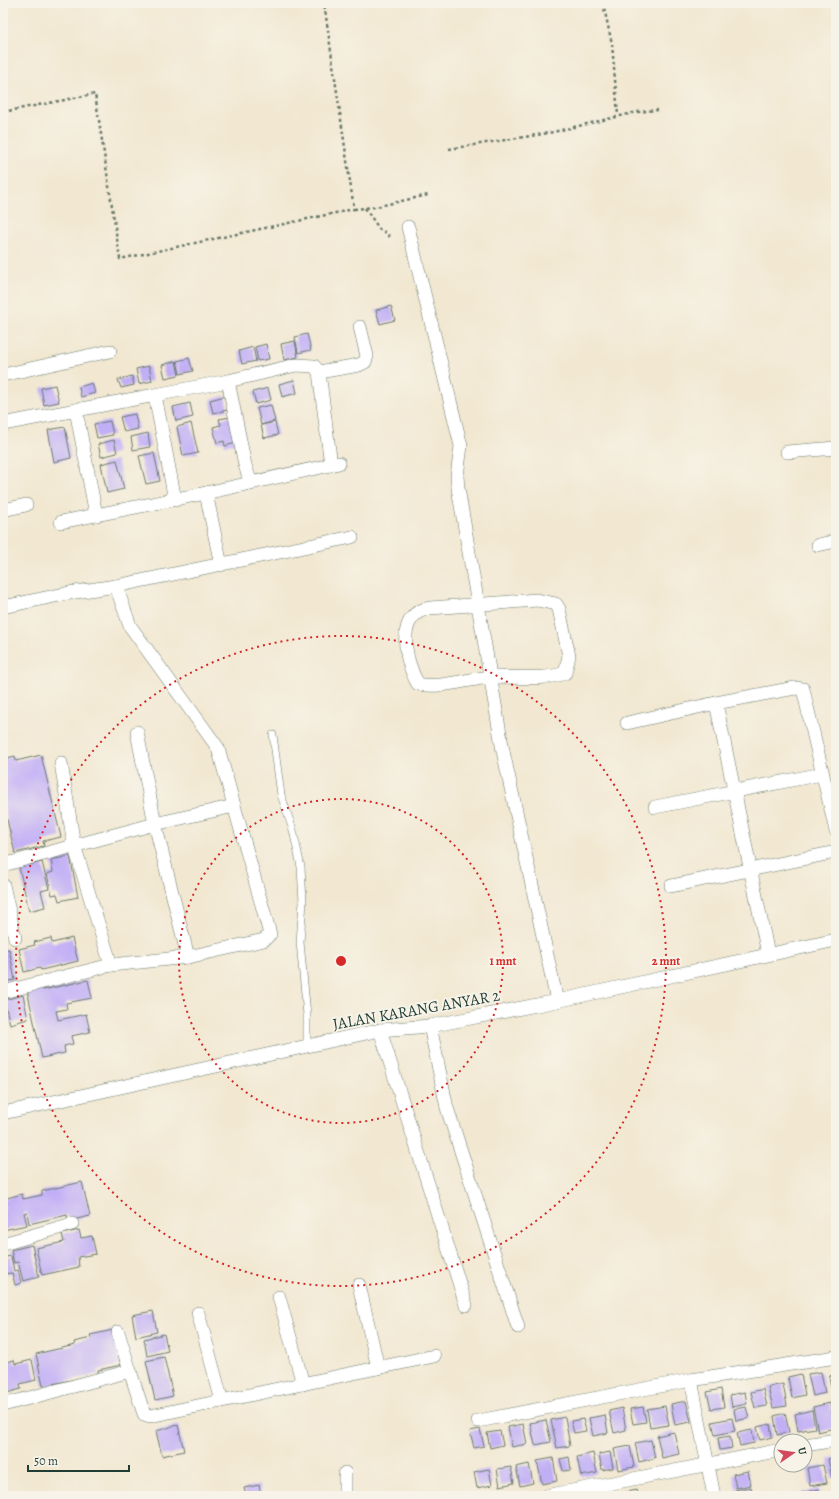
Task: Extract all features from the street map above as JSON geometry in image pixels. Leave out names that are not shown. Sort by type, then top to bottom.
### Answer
[{"type":"street","points":[[408,227],[461,446],[457,476],[458,488],[477,605],[503,751],[557,1001]]},
{"type":"street","points":[[319,372],[359,365],[365,362],[367,356],[360,327]]},
{"type":"street","points":[[3,375],[110,351]]},
{"type":"street","points":[[3,424],[228,381],[296,365],[314,366],[319,372],[335,464],[251,484],[61,522]]},
{"type":"street","points":[[228,381],[245,464],[251,484]]},
{"type":"street","points":[[155,395],[175,500]]},
{"type":"street","points":[[76,410],[96,515]]},
{"type":"street","points":[[787,452],[836,448]]},
{"type":"street","points":[[206,493],[221,565]]},
{"type":"street","points":[[3,510],[26,505]]},
{"type":"street","points":[[3,607],[221,565],[352,537]]},
{"type":"street","points":[[818,545],[836,541]]},
{"type":"street","points":[[3,992],[110,965],[188,957],[264,940],[270,934],[218,748],[130,626],[116,586]]},
{"type":"street","points":[[537,600],[556,604],[559,609],[569,656],[565,673],[558,675],[490,677],[431,685],[418,684],[408,659],[407,627],[414,615],[425,609],[537,600]]},
{"type":"street","points":[[627,723],[716,703],[795,688],[803,689],[836,831]]},
{"type":"street","points":[[716,703],[768,954]]},
{"type":"street","points":[[137,732],[155,824],[188,957]]},
{"type":"street","points":[[61,763],[74,845],[110,965]]},
{"type":"street","points":[[655,807],[822,774]]},
{"type":"street","points":[[3,865],[155,824],[234,806]]},
{"type":"street","points":[[671,886],[836,852]]},
{"type":"street","points":[[3,885],[15,938]]},
{"type":"street","name":"JALAN KARANG ANYAR 2","points":[[3,1113],[380,1030],[430,1026],[557,1001],[836,940]]},
{"type":"street","points":[[430,1026],[447,1108],[518,1327]]},
{"type":"street","points":[[380,1030],[466,1305]]},
{"type":"street","points":[[3,1244],[72,1224]]},
{"type":"street","points":[[359,1286],[378,1368]]},
{"type":"street","points":[[279,1297],[302,1384]]},
{"type":"street","points":[[198,1313],[222,1400]]},
{"type":"street","points":[[118,1332],[144,1414],[146,1416],[434,1356]]},
{"type":"street","points":[[478,1421],[691,1380],[836,1357]]},
{"type":"street","points":[[3,1405],[130,1371]]},
{"type":"street","points":[[691,1380],[714,1496]]},
{"type":"street","points":[[813,1444],[836,1440]]},
{"type":"street","points":[[546,1496],[773,1452]]},
{"type":"street","points":[[345,1474],[345,1496]]},
{"type":"lane","points":[[273,735],[281,795],[293,830],[301,866],[303,902],[300,942],[307,1015],[307,1046]]},
{"type":"path","points":[[324,3],[354,209]]},
{"type":"path","points":[[603,3],[612,44],[618,116]]},
{"type":"path","points":[[3,112],[95,94],[120,259],[354,209],[428,195]]},
{"type":"path","points":[[448,149],[549,133],[618,116],[658,110]]},
{"type":"path","points":[[364,208],[380,230],[387,234],[391,239]]},
{"type":"building","points":[[391,306],[395,320],[380,324],[376,310]]},
{"type":"building","points":[[307,334],[311,350],[298,353],[295,337]]},
{"type":"building","points":[[295,341],[298,357],[284,360],[281,344]]},
{"type":"building","points":[[266,344],[269,359],[258,361],[255,347]]},
{"type":"building","points":[[253,347],[256,361],[242,364],[239,351]]},
{"type":"building","points":[[189,358],[193,371],[180,374],[177,361]]},
{"type":"building","points":[[176,361],[179,375],[165,378],[162,365]]},
{"type":"building","points":[[149,366],[152,381],[139,384],[136,369]]},
{"type":"building","points":[[132,376],[134,385],[121,388],[118,380]]},
{"type":"building","points":[[294,380],[297,393],[282,397],[279,384]]},
{"type":"building","points":[[92,383],[95,393],[81,397],[79,387]]},
{"type":"building","points":[[55,385],[59,402],[44,405],[41,388]]},
{"type":"building","points":[[268,388],[271,400],[256,404],[253,392]]},
{"type":"building","points":[[225,396],[228,410],[213,413],[210,400]]},
{"type":"building","points":[[190,403],[193,417],[176,421],[173,407]]},
{"type":"building","points":[[271,405],[275,421],[261,425],[257,408]]},
{"type":"building","points":[[135,414],[138,429],[124,432],[120,417]]},
{"type":"building","points":[[230,417],[236,443],[225,446],[224,441],[217,443],[213,427],[221,425],[219,419]]},
{"type":"building","points":[[110,421],[113,435],[97,438],[94,424]]},
{"type":"building","points":[[275,422],[278,435],[264,438],[261,425]]},
{"type":"building","points":[[191,423],[198,453],[183,456],[177,427]]},
{"type":"building","points":[[65,427],[71,458],[54,462],[48,430]]},
{"type":"building","points":[[148,433],[150,447],[133,450],[131,437]]},
{"type":"building","points":[[114,440],[117,453],[101,457],[98,444]]},
{"type":"building","points":[[154,453],[160,481],[146,484],[139,456]]},
{"type":"building","points":[[117,460],[124,489],[107,493],[101,464]]},
{"type":"building","points":[[41,755],[61,837],[43,841],[44,846],[15,853],[3,803],[3,759],[15,756],[16,761]]},
{"type":"building","points":[[70,856],[78,897],[59,901],[57,894],[52,895],[47,874],[53,872],[51,860]]},
{"type":"building","points":[[42,862],[49,889],[41,891],[45,907],[29,911],[19,867]]},
{"type":"building","points":[[51,938],[52,943],[72,938],[78,961],[41,970],[40,968],[24,972],[19,949],[35,945],[34,942]]},
{"type":"building","points":[[9,949],[15,980],[3,982],[3,950]]},
{"type":"building","points":[[88,980],[92,998],[66,1003],[67,1009],[56,1011],[58,1020],[86,1014],[90,1032],[71,1036],[73,1044],[64,1046],[65,1053],[42,1058],[27,990],[42,987],[43,990]]},
{"type":"building","points":[[23,995],[28,1019],[10,1024],[4,1000]]},
{"type":"building","points":[[82,1182],[90,1216],[68,1221],[67,1215],[29,1224],[27,1212],[24,1213],[27,1225],[3,1230],[3,1210],[5,1209],[3,1199],[22,1194],[23,1199],[42,1195],[42,1191]]},
{"type":"building","points":[[79,1230],[81,1238],[92,1236],[96,1254],[78,1257],[79,1267],[42,1275],[36,1248],[64,1242],[62,1234]]},
{"type":"building","points":[[32,1245],[39,1277],[23,1281],[18,1262],[14,1263],[11,1250]]},
{"type":"building","points":[[3,1251],[6,1257],[11,1256],[14,1271],[18,1270],[21,1283],[15,1285],[12,1273],[3,1274]]},
{"type":"building","points":[[153,1311],[157,1332],[136,1337],[132,1315]]},
{"type":"building","points":[[113,1330],[121,1365],[98,1370],[99,1374],[43,1386],[36,1354],[75,1345],[74,1342],[91,1338],[90,1335]]},
{"type":"building","points":[[164,1334],[168,1351],[147,1356],[144,1339]]},
{"type":"building","points":[[164,1357],[173,1396],[155,1400],[146,1361]]},
{"type":"building","points":[[14,1360],[15,1364],[32,1360],[36,1380],[20,1384],[21,1389],[3,1394],[3,1363]]},
{"type":"building","points":[[821,1372],[825,1393],[813,1396],[808,1374]]},
{"type":"building","points":[[801,1374],[805,1395],[792,1398],[788,1377]]},
{"type":"building","points":[[836,1374],[836,1391],[832,1392],[829,1376]]},
{"type":"building","points":[[783,1384],[787,1406],[773,1408],[768,1387]]},
{"type":"building","points":[[721,1389],[724,1407],[711,1409],[707,1392]]},
{"type":"building","points":[[763,1389],[767,1406],[755,1408],[751,1392]]},
{"type":"building","points":[[745,1392],[747,1404],[732,1407],[730,1395]]},
{"type":"building","points":[[686,1401],[691,1422],[675,1425],[671,1404]]},
{"type":"building","points":[[830,1403],[835,1428],[818,1432],[813,1407]]},
{"type":"building","points":[[665,1406],[669,1425],[650,1428],[647,1409]]},
{"type":"building","points":[[643,1407],[646,1422],[633,1424],[630,1409]]},
{"type":"building","points":[[746,1407],[749,1418],[736,1421],[734,1409]]},
{"type":"building","points":[[622,1408],[626,1430],[614,1433],[609,1411]]},
{"type":"building","points":[[812,1410],[815,1428],[798,1431],[795,1414]]},
{"type":"building","points":[[785,1413],[789,1432],[777,1433],[774,1416]]},
{"type":"building","points":[[605,1415],[608,1433],[593,1436],[589,1418]]},
{"type":"building","points":[[565,1417],[570,1446],[557,1448],[551,1420]]},
{"type":"building","points":[[732,1418],[735,1431],[715,1435],[712,1422]]},
{"type":"building","points":[[583,1419],[586,1431],[574,1433],[571,1421]]},
{"type":"building","points":[[546,1420],[551,1442],[535,1445],[530,1423]]},
{"type":"building","points":[[523,1424],[527,1444],[512,1447],[508,1427]]},
{"type":"building","points":[[770,1424],[772,1437],[760,1440],[757,1427]]},
{"type":"building","points":[[178,1425],[184,1451],[162,1456],[156,1431]]},
{"type":"building","points":[[480,1429],[484,1446],[474,1448],[470,1431]]},
{"type":"building","points":[[752,1430],[754,1443],[740,1446],[737,1433]]},
{"type":"building","points":[[500,1431],[503,1445],[490,1448],[487,1433]]},
{"type":"building","points":[[674,1432],[679,1454],[662,1458],[657,1436]]},
{"type":"building","points":[[730,1436],[732,1448],[720,1450],[718,1438]]},
{"type":"building","points":[[651,1440],[655,1458],[639,1462],[635,1443]]},
{"type":"building","points":[[630,1446],[634,1467],[618,1470],[614,1449]]},
{"type":"building","points":[[610,1452],[613,1468],[602,1470],[599,1454]]},
{"type":"building","points":[[593,1453],[597,1473],[581,1476],[577,1457]]},
{"type":"building","points":[[569,1457],[571,1470],[563,1471],[560,1459]]},
{"type":"building","points":[[836,1457],[836,1477],[832,1478],[828,1459]]},
{"type":"building","points":[[553,1458],[557,1481],[542,1484],[537,1461]]},
{"type":"building","points":[[529,1464],[533,1483],[520,1486],[516,1467]]},
{"type":"building","points":[[823,1465],[827,1483],[810,1486],[808,1473],[813,1473],[813,1467]]},
{"type":"building","points":[[511,1467],[514,1483],[500,1486],[497,1469]]},
{"type":"building","points":[[489,1469],[492,1485],[477,1488],[474,1472]]},
{"type":"building","points":[[748,1471],[751,1485],[736,1488],[733,1474]]},
{"type":"building","points":[[259,1485],[261,1496],[246,1496],[244,1488]]},
{"type":"building","points":[[751,1487],[753,1496],[737,1496],[735,1490]]},
{"type":"building","points":[[819,1489],[820,1496],[801,1496],[801,1493]]},
{"type":"building","points":[[637,1490],[639,1496],[613,1496],[613,1495]]}]
